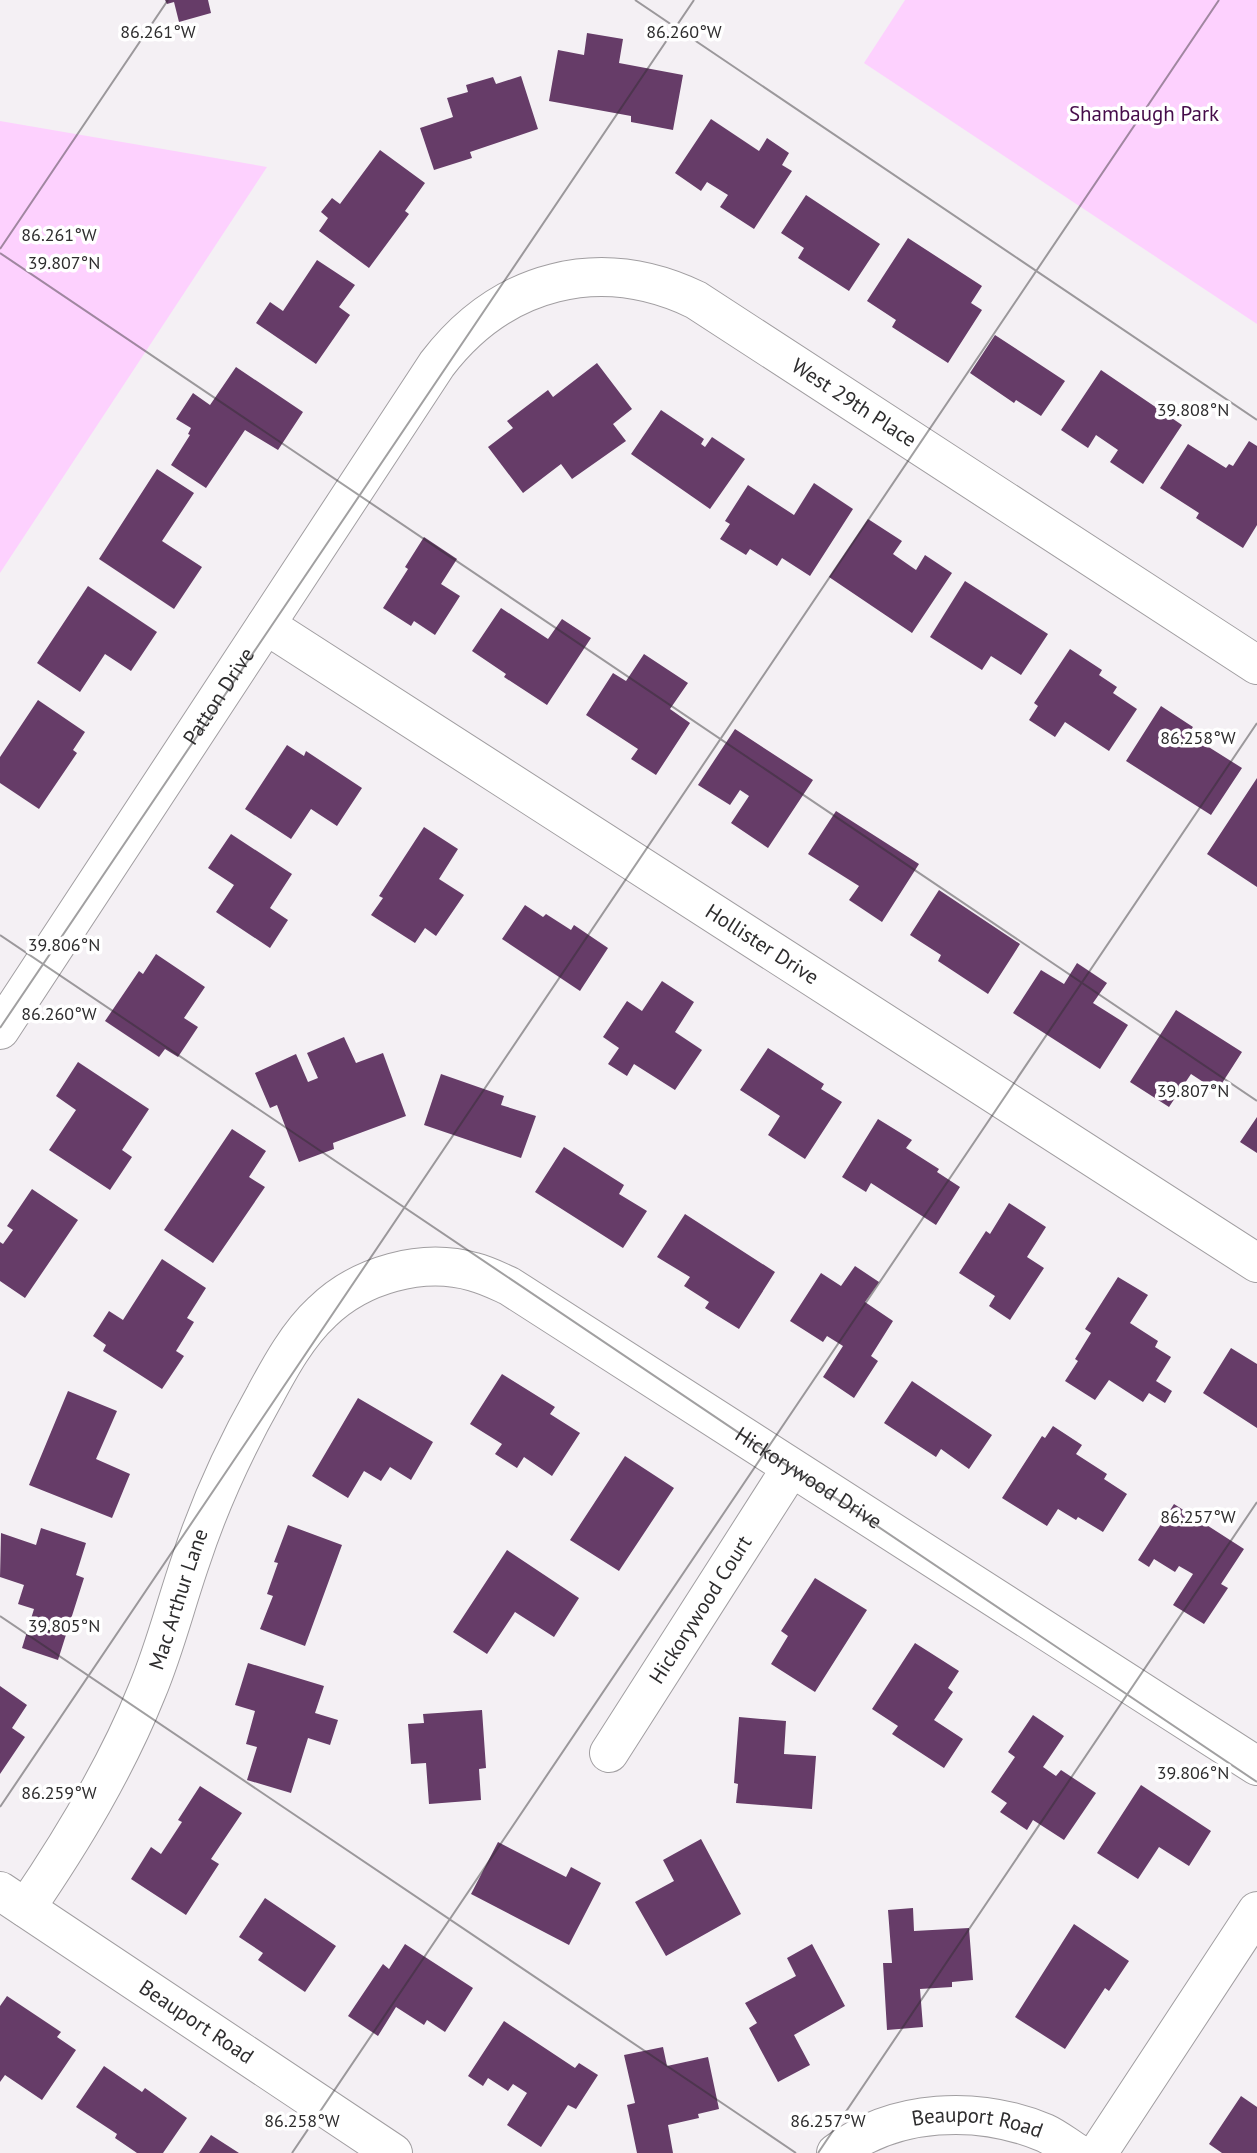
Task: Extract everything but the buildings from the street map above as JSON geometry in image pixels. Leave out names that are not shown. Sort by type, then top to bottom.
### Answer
[{"type":"street","name":"West 29th Place","points":[[437,363],[482,317],[524,293],[571,279],[603,276],[652,282],[667,287],[696,300],[1257,664]]},
{"type":"street","name":"Patton Drive","points":[[0,1030],[437,363]]},
{"type":"street","name":"Hollister Drive","points":[[266,625],[1257,1263]]},
{"type":"street","name":"Hickorywood Drive","points":[[340,1297],[370,1280],[401,1270],[450,1268],[475,1272],[509,1286],[1257,1766]]},
{"type":"street","name":"Mac Arthur Lane","points":[[13,1900],[83,1821],[140,1709],[207,1514],[246,1429],[306,1329],[340,1297]]},
{"type":"street","name":"Hickorywood Court","points":[[609,1753],[791,1468]]},
{"type":"street","name":"Beauport Road","points":[[13,1900],[393,2153]]},
{"type":"street","points":[[1098,2153],[1257,1911]]},
{"type":"street","name":"Beauport Road","points":[[836,2153],[852,2142],[893,2124],[916,2118],[955,2114],[1017,2123],[1046,2134],[1077,2153]]},
{"type":"green space","name":"Shambaugh Park","points":[[905,0],[1257,0],[1257,324],[864,63]]},
{"type":"green space","points":[[0,121],[267,167],[0,573]]}]
